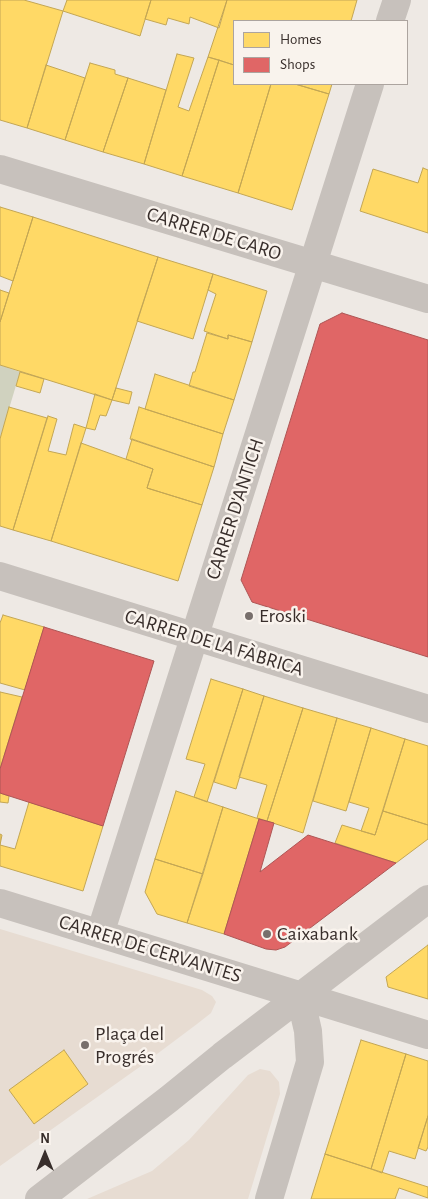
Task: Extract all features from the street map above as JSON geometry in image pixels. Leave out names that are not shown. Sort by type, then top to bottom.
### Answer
[{"type":"street","points":[[390,20],[397,0]]},
{"type":"street","name":"CARRER D'ANTICH","points":[[100,934],[370,85]]},
{"type":"street","name":"CARRER DE CARO","points":[[0,169],[428,300]]},
{"type":"street","name":"CARRER DE LA FÀBRICA","points":[[0,576],[428,709]]},
{"type":"street","points":[[39,1199],[428,899]]},
{"type":"street","name":"CARRER DE CERVANTES","points":[[0,903],[428,1035]]},
{"type":"street","points":[[269,1199],[310,1062],[308,1031],[300,996]]},
{"type":"green space","points":[[0,365],[20,372],[0,439]]},
{"type":"shaded area","name":"Plaça del Progrés","points":[[0,929],[202,990],[212,996],[216,1002],[211,1013],[197,1024],[0,1166]]},
{"type":"shaded area","points":[[260,1069],[270,1071],[279,1082],[280,1094],[248,1199],[87,1199],[152,1171],[189,1140],[248,1075]]},
{"type":"building: Homes","points":[[0,0],[24,0],[63,11],[27,128],[0,120]]},
{"type":"building: Homes","points":[[67,0],[151,0],[140,36],[63,11]]},
{"type":"building: Homes","points":[[151,0],[227,0],[219,28],[190,17],[189,24],[168,18],[166,25],[145,19]]},
{"type":"building: Homes","points":[[227,0],[357,0],[351,20],[233,20],[233,65],[208,57]]},
{"type":"building: Homes","points":[[177,54],[194,58],[178,107],[189,111],[208,57],[219,60],[182,176],[144,164]]},
{"type":"building: Homes","points":[[219,60],[233,65],[233,85],[271,85],[238,193],[182,176]]},
{"type":"building: Homes","points":[[90,63],[115,70],[115,74],[128,78],[103,152],[65,140]]},
{"type":"building: Homes","points":[[46,65],[85,78],[65,140],[27,128]]},
{"type":"building: Homes","points":[[128,78],[166,90],[144,164],[103,152]]},
{"type":"building: Homes","points":[[271,85],[298,85],[329,94],[292,210],[238,193]]},
{"type":"building: Homes","points":[[298,85],[332,85],[329,94]]},
{"type":"building: Homes","points":[[423,168],[428,170],[428,233],[360,211],[373,169],[418,183]]},
{"type":"building: Homes","points":[[0,207],[33,217],[13,281],[0,276]]},
{"type":"building: Homes","points":[[33,217],[158,257],[112,400],[0,365],[0,322]]},
{"type":"building: Homes","points":[[158,257],[213,274],[193,339],[137,321]]},
{"type":"building: Homes","points":[[213,274],[267,291],[252,342],[228,335],[228,339],[204,331],[216,294],[208,290]]},
{"type":"building: Homes","points":[[0,290],[9,293],[0,322]]},
{"type":"building: Homes","points":[[207,333],[228,339],[228,335],[252,342],[234,400],[189,386]]},
{"type":"building: Homes","points":[[20,372],[44,379],[40,393],[16,386]]},
{"type":"building: Homes","points":[[155,374],[234,400],[223,434],[145,409]]},
{"type":"building: Homes","points":[[116,388],[132,392],[129,404],[112,400]]},
{"type":"building: Homes","points":[[95,394],[112,400],[106,416],[100,415],[95,430],[86,428]]},
{"type":"building: Homes","points":[[9,407],[47,418],[13,530],[0,526],[0,439]]},
{"type":"building: Homes","points":[[139,407],[223,434],[214,467],[130,439]]},
{"type":"building: Homes","points":[[48,416],[57,419],[48,451],[66,455],[74,424],[86,428],[51,541],[13,530]]},
{"type":"building: Homes","points":[[132,439],[214,467],[202,505],[147,488],[153,469],[126,459]]},
{"type":"building: Homes","points":[[81,443],[153,469],[147,488],[202,505],[178,581],[51,541]]},
{"type":"building: Homes","points":[[3,615],[44,627],[25,690],[0,683],[0,623]]},
{"type":"building: Homes","points":[[211,679],[243,689],[207,802],[194,797],[205,764],[186,759]]},
{"type":"building: Homes","points":[[243,689],[264,696],[236,789],[214,782]]},
{"type":"building: Homes","points":[[0,692],[22,697],[0,769]]},
{"type":"building: Homes","points":[[264,696],[303,708],[267,821],[257,818],[267,785],[239,777]]},
{"type":"building: Homes","points":[[303,708],[337,718],[303,833],[267,821]]},
{"type":"building: Homes","points":[[337,718],[371,728],[346,811],[313,801]]},
{"type":"building: Homes","points":[[371,728],[405,739],[375,835],[361,831],[369,808],[349,802]]},
{"type":"building: Homes","points":[[405,739],[428,746],[428,825],[383,811]]},
{"type":"building: Homes","points":[[176,791],[223,807],[203,874],[155,859]]},
{"type":"building: Homes","points":[[0,793],[9,796],[8,803],[0,802]]},
{"type":"building: Homes","points":[[29,802],[103,826],[83,891],[0,866],[0,845],[15,849]]},
{"type":"building: Homes","points":[[223,807],[259,819],[224,934],[187,923]]},
{"type":"building: Homes","points":[[383,811],[428,825],[428,839],[396,863],[335,843],[342,825],[375,835]]},
{"type":"building: Homes","points":[[155,859],[203,874],[187,923],[157,914],[145,892]]},
{"type":"building: Homes","points":[[428,945],[428,999],[388,987],[386,977]]},
{"type":"building: Homes","points":[[361,1040],[406,1054],[371,1169],[325,1154]]},
{"type":"building: Homes","points":[[64,1050],[88,1084],[34,1124],[9,1090]]},
{"type":"building: Homes","points":[[406,1054],[428,1061],[428,1116],[415,1159],[389,1151],[382,1173],[371,1169]]},
{"type":"building: Homes","points":[[428,1116],[428,1147],[426,1151],[418,1148]]},
{"type":"building: Homes","points":[[325,1154],[428,1187],[428,1198],[399,1188],[395,1199],[311,1199]]},
{"type":"building: Shops","points":[[342,313],[428,340],[428,657],[252,602],[241,580],[320,324]]},
{"type":"building: Shops","points":[[44,627],[154,661],[103,826],[0,793],[0,769]]},
{"type":"building: Shops","points":[[259,819],[274,823],[260,872],[308,835],[396,863],[285,947],[276,950],[266,949],[224,934]]},
{"type":"place","name":"Eroski","points":[[249,616]]},
{"type":"place","name":"Caixabank","points":[[267,934]]},
{"type":"place","name":"Plaça del Progrés","points":[[85,1045]]}]
